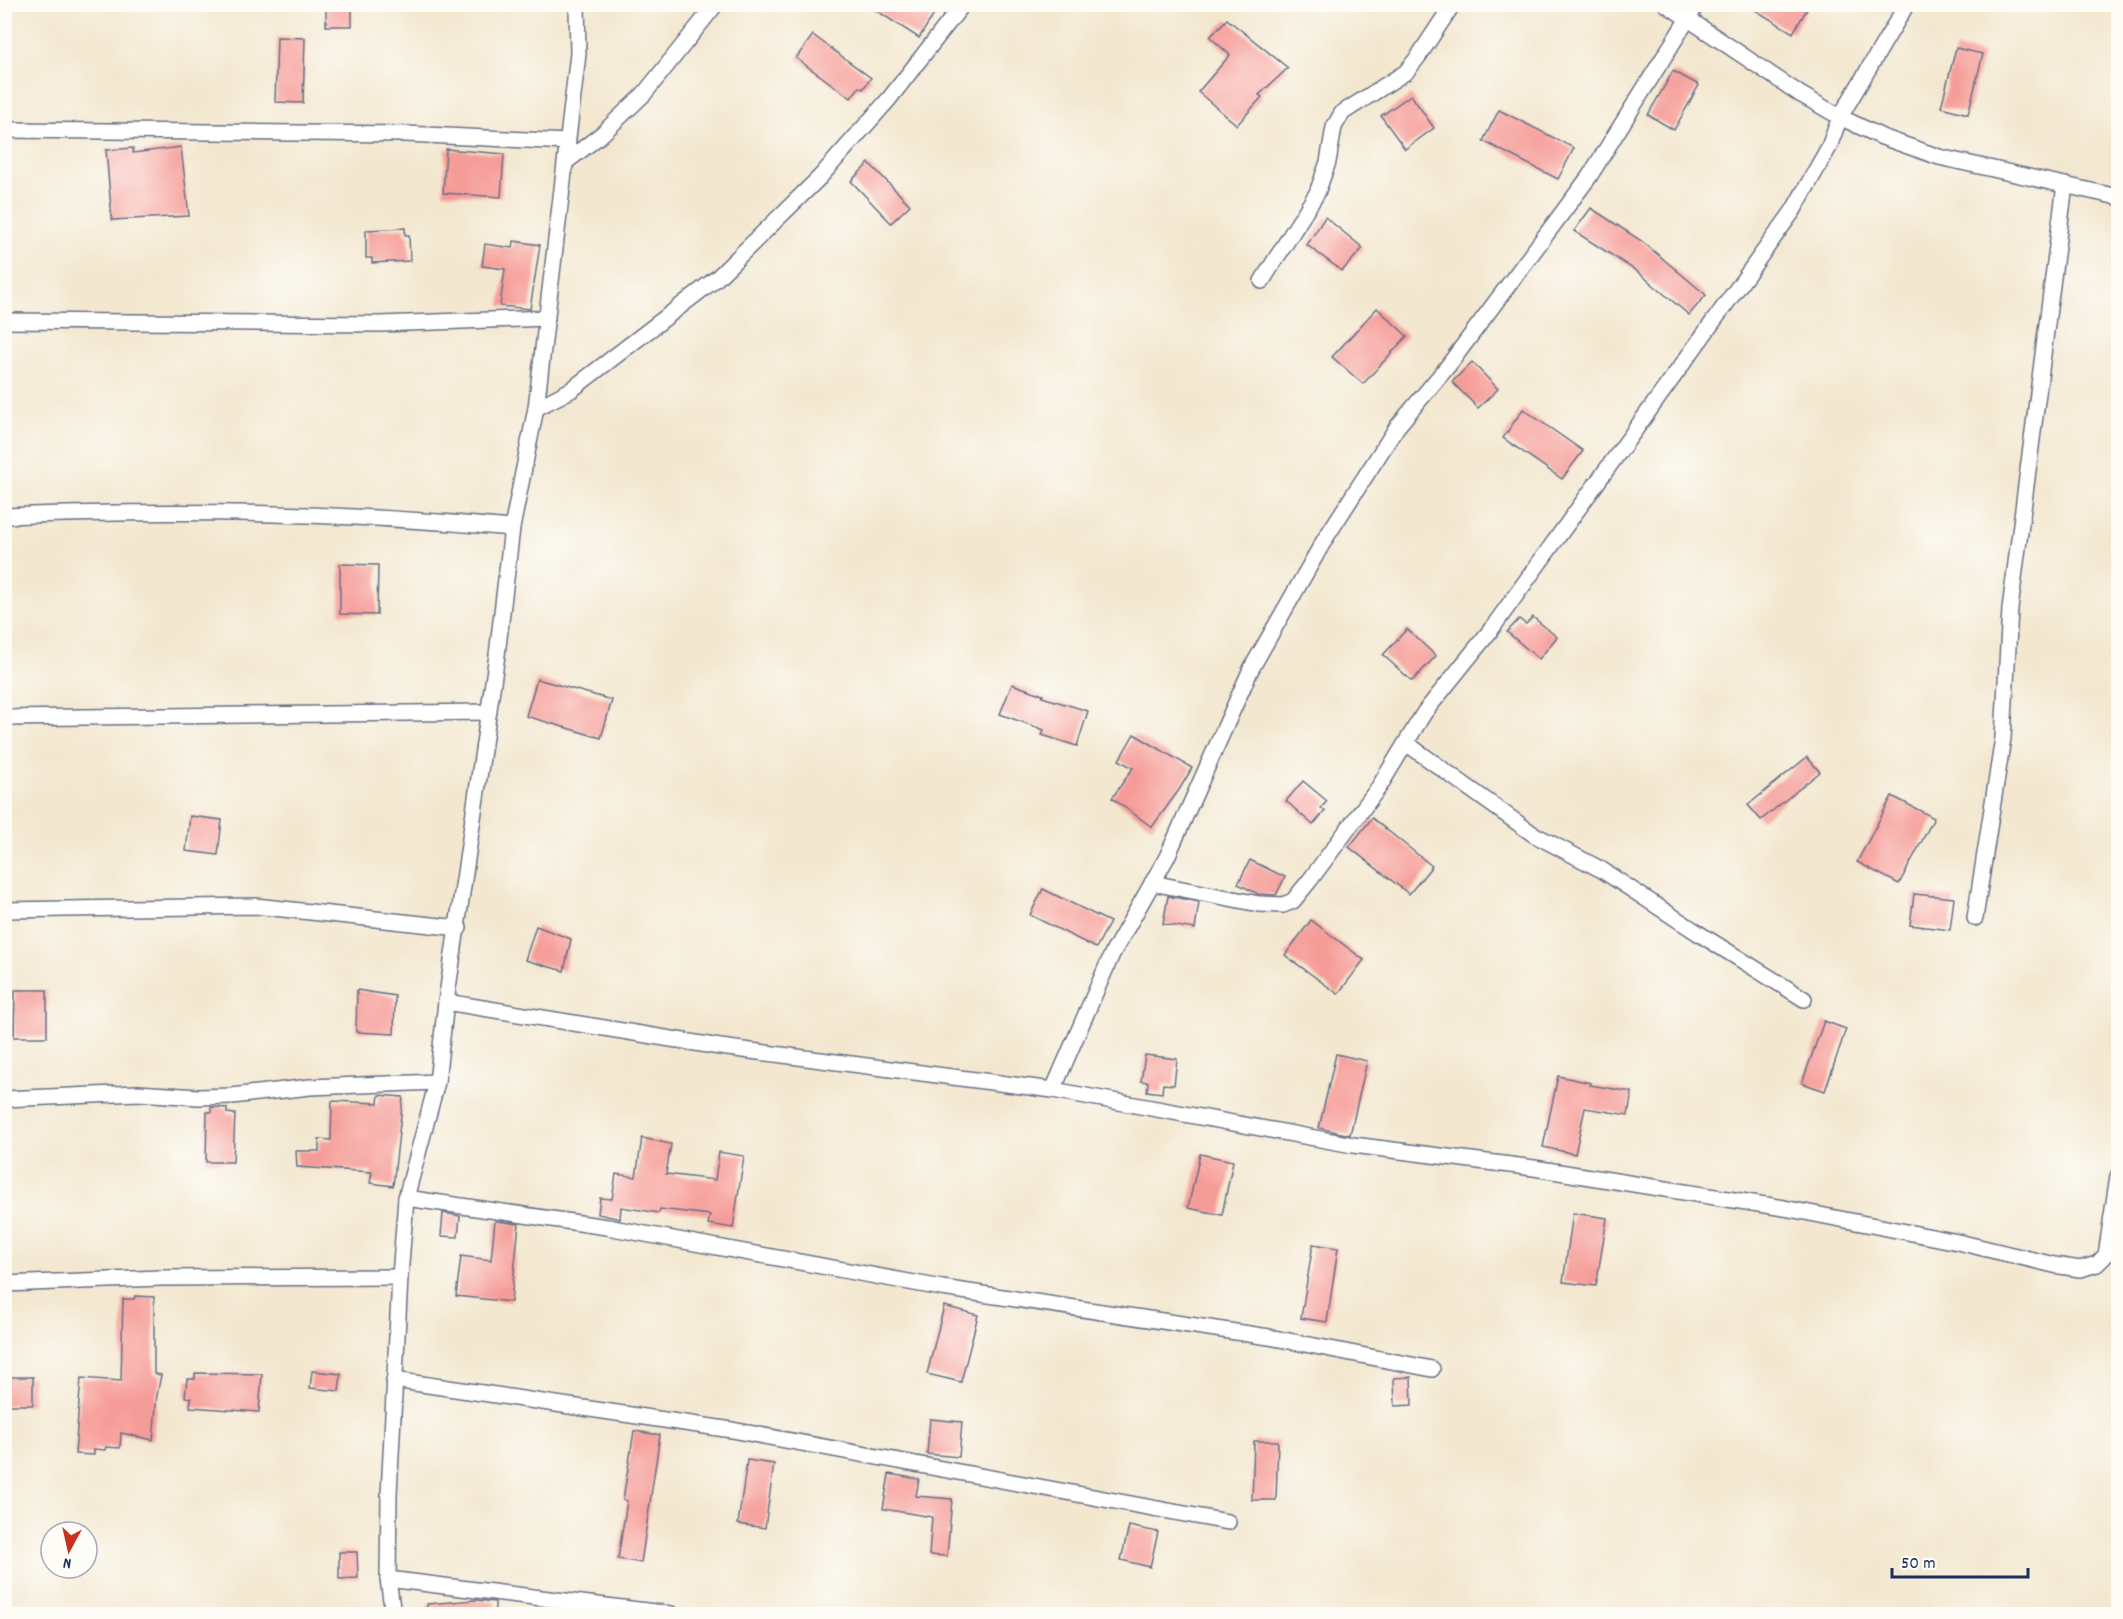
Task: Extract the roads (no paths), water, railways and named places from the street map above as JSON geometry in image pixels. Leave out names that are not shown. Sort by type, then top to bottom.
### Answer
[{"type":"street","points":[[393,1614],[388,1579],[394,1380],[406,1198],[437,1082],[489,712],[512,528],[536,408],[578,54],[577,4]]},
{"type":"street","points":[[567,160],[602,134],[644,94],[716,4]]},
{"type":"street","points":[[536,408],[571,390],[717,278],[820,177],[889,99],[963,4]]},
{"type":"street","points":[[1262,281],[1317,193],[1328,162],[1334,127],[1342,112],[1406,72],[1419,57],[1453,4]]},
{"type":"street","points":[[1666,4],[1800,94],[1882,137],[1939,157],[2118,197]]},
{"type":"street","points":[[1053,1090],[1112,954],[1167,857],[1251,669],[1325,539],[1398,427],[1448,366],[1589,177],[1696,4]]},
{"type":"street","points":[[1152,883],[1259,904],[1283,905],[1293,901],[1379,787],[1424,713],[1490,631],[1663,388],[1793,211],[1829,147],[1840,117],[1906,4]]},
{"type":"street","points":[[4,130],[406,134],[568,142]]},
{"type":"street","points":[[1974,918],[2003,738],[2010,609],[2065,185]]},
{"type":"street","points":[[4,321],[380,324],[548,318]]},
{"type":"street","points":[[4,516],[201,512],[415,519],[512,528]]},
{"type":"street","points":[[4,718],[489,712]]},
{"type":"street","points":[[1406,743],[1533,834],[1602,870],[1804,999]]},
{"type":"street","points":[[4,910],[255,906],[459,928]]},
{"type":"street","points":[[447,1002],[720,1047],[1053,1090],[1353,1145],[1534,1168],[1784,1208],[1958,1242],[2080,1269],[2097,1264],[2106,1256],[2118,1176]]},
{"type":"street","points":[[4,1099],[138,1093],[198,1097],[232,1096],[310,1087],[437,1082]]},
{"type":"street","points":[[406,1198],[607,1227],[942,1288],[1269,1337],[1432,1369]]},
{"type":"street","points":[[4,1284],[161,1278],[400,1277]]},
{"type":"street","points":[[394,1380],[732,1430],[1228,1522]]},
{"type":"street","points":[[388,1579],[671,1614]]}]
